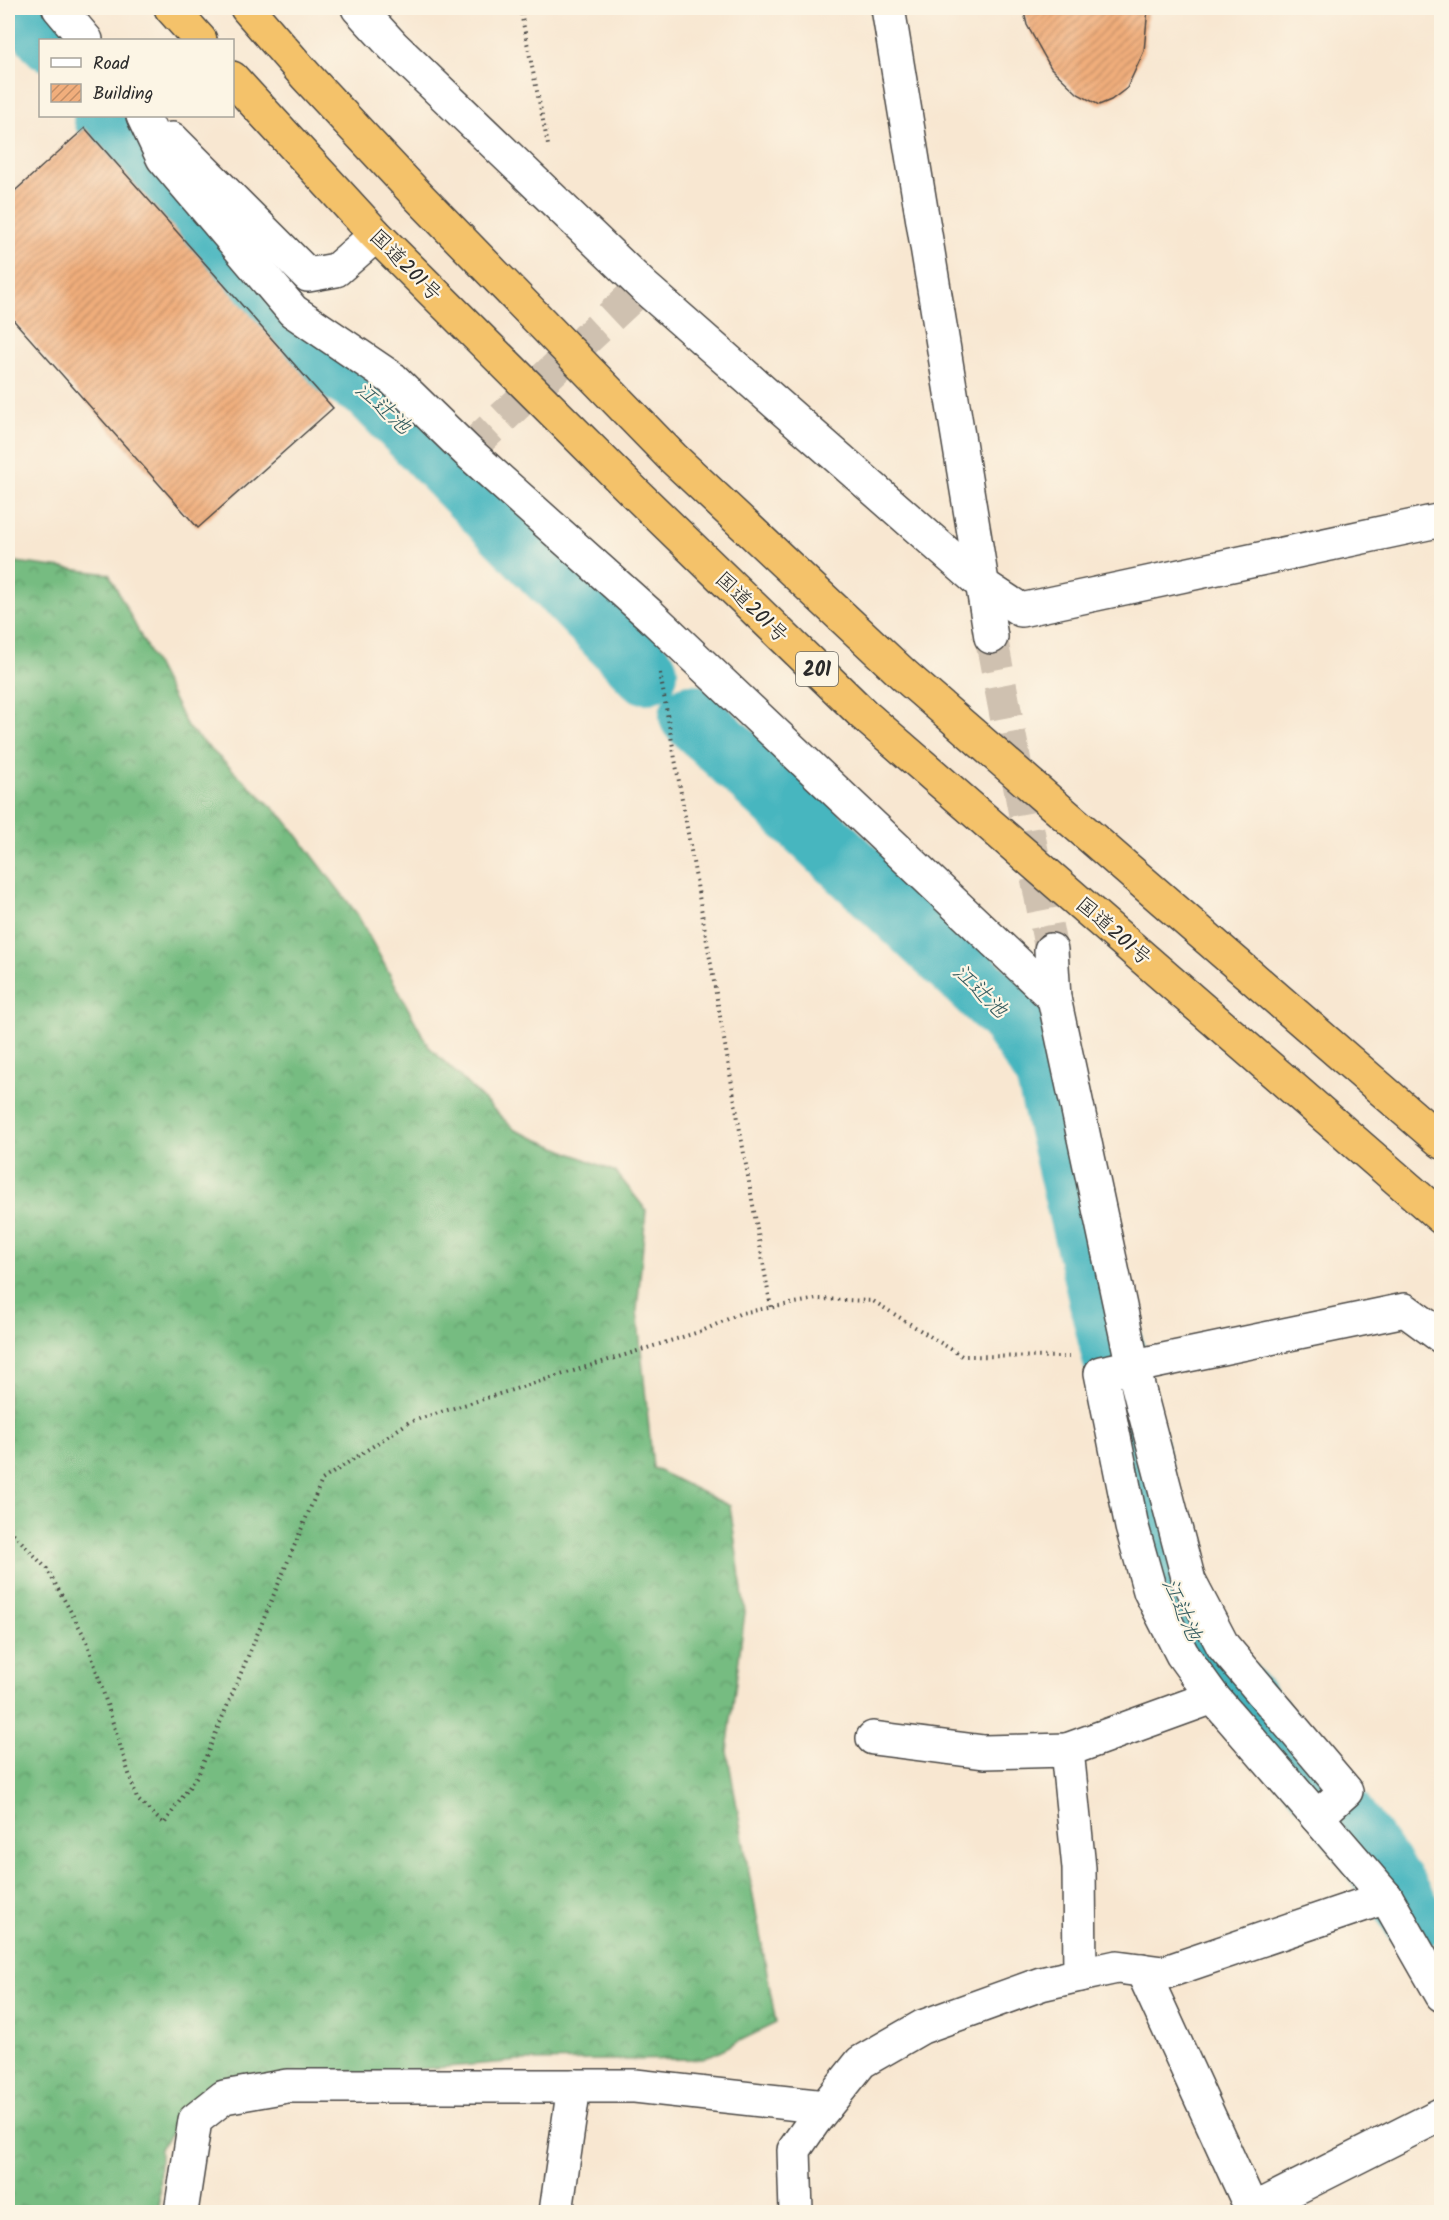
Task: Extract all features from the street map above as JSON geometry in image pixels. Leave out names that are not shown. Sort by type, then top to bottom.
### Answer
[{"type":"highway","points":[[171,8],[199,39]]},
{"type":"highway","name":"201","points":[[248,8],[306,76],[420,198],[673,458],[904,675],[1442,1142]]},
{"type":"highway","name":"国道201号","points":[[234,80],[376,235],[644,502],[863,714],[1442,1218]]},
{"type":"street","points":[[59,8],[85,39]]},
{"type":"street","points":[[358,8],[393,46],[643,286],[983,585],[1021,610],[1442,520]]},
{"type":"street","points":[[888,8],[991,637]]},
{"type":"street","points":[[143,117],[163,158],[293,311],[393,379],[466,451],[650,615],[1054,998]]},
{"type":"street","points":[[150,117],[308,276],[336,270],[376,235]]},
{"type":"street","points":[[1051,950],[1054,998],[1133,1367],[1189,1581],[1223,1646],[1346,1791],[1317,1817]]},
{"type":"street","points":[[1442,1337],[1405,1310],[1101,1373],[1132,1527],[1150,1591],[1182,1654],[1213,1697],[1386,1897],[1442,1995]]},
{"type":"street","points":[[873,1738],[984,1752],[1067,1750],[1213,1697]]},
{"type":"street","points":[[1067,1750],[1079,1868],[1080,1975]]},
{"type":"street","points":[[796,2212],[794,2150],[861,2062],[922,2027],[1041,1984],[1080,1975],[1117,1967],[1163,1973],[1386,1897]]},
{"type":"street","points":[[1142,1970],[1250,2211],[1442,2114]]},
{"type":"street","points":[[181,2212],[195,2120],[224,2097],[287,2086],[634,2086],[825,2107]]},
{"type":"street","points":[[556,2212],[574,2086]]},
{"type":"path","points":[[520,8],[549,148]]},
{"type":"path","points":[[650,615],[771,1308]]},
{"type":"path","points":[[8,1531],[12,1532],[47,1569],[87,1641],[137,1799],[164,1824],[199,1773],[322,1479],[409,1422],[702,1331],[741,1313],[817,1299],[873,1301],[962,1356],[1086,1357],[1101,1373]]},
{"type":"green space","points":[[8,561],[109,574],[188,728],[284,818],[357,914],[429,1047],[515,1130],[616,1172],[646,1210],[637,1311],[653,1468],[730,1506],[745,1612],[727,1751],[776,2023],[703,2059],[519,2061],[208,2087],[160,2148],[159,2212],[8,2212]]},
{"type":"building","points":[[1023,8],[1148,8],[1144,51],[1127,88],[1111,100],[1099,105],[1078,94],[1051,68],[1027,25]]},
{"type":"building","points":[[85,128],[333,408],[198,528],[8,314],[8,197]]},
{"type":"waterway","name":"江辻池","points":[[25,8],[50,39]]},
{"type":"waterway","name":"江辻池","points":[[106,117],[155,191],[274,332],[371,389],[646,672]]},
{"type":"waterway","name":"江辻池","points":[[691,716],[1008,1015],[1046,1070],[1114,1357]]},
{"type":"waterway","name":"江辻池","points":[[1121,1387],[1170,1591],[1204,1654],[1323,1791]]},
{"type":"waterway","name":"江辻池","points":[[1341,1814],[1415,1920]]},
{"type":"tunnel","points":[[467,451],[643,286]]},
{"type":"tunnel","points":[[991,637],[1051,950]]}]
